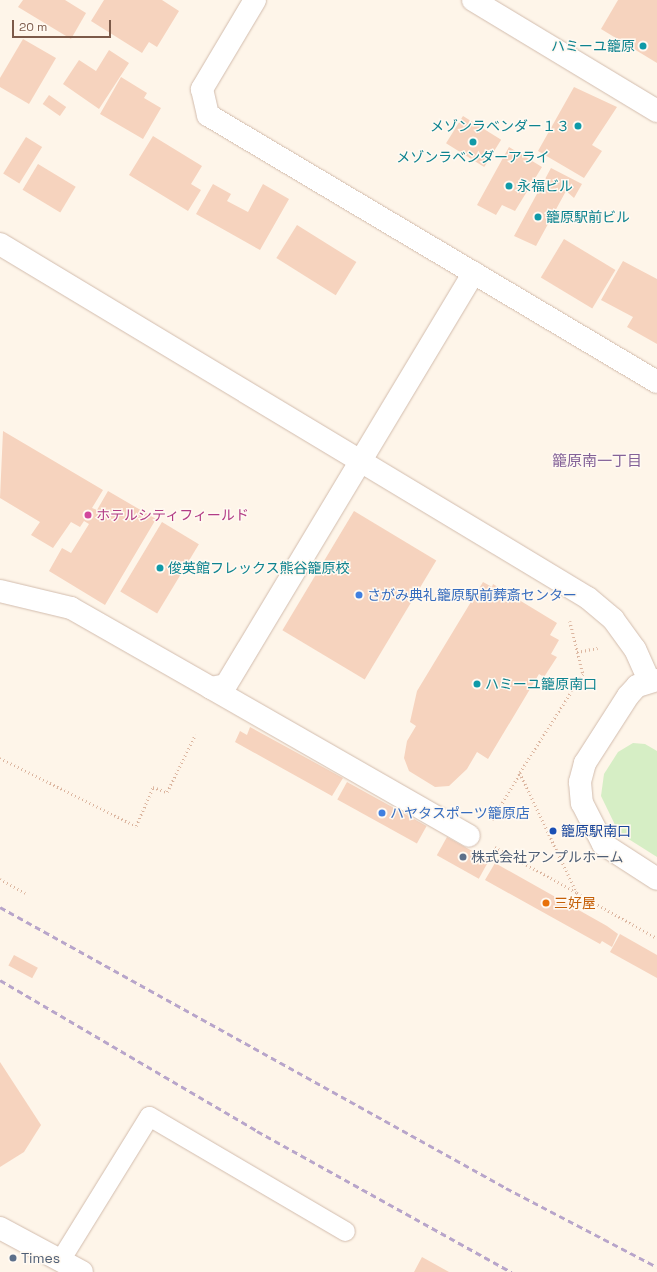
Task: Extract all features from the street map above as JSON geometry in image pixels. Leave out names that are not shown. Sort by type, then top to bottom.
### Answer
[{"type":"street","points":[[255,0],[202,89],[208,115],[657,382]]},
{"type":"street","points":[[473,0],[657,111]]},
{"type":"street","points":[[0,244],[360,463],[588,598],[613,618],[653,680],[628,696],[585,763],[580,782],[582,803],[603,844],[657,879]]},
{"type":"street","points":[[210,688],[226,685],[474,273]]},
{"type":"street","points":[[0,591],[71,608],[474,838]]},
{"type":"street","points":[[0,1228],[82,1272]]},
{"type":"lane","points":[[60,1260],[149,1116],[345,1231]]},
{"type":"path","points":[[577,652],[604,647]]},
{"type":"path","points":[[0,758],[136,826],[153,787],[167,792],[195,735]]},
{"type":"path","points":[[520,773],[474,838],[577,893]]},
{"type":"path","points":[[0,879],[25,893]]},
{"type":"green space","points":[[633,743],[645,744],[657,751],[657,857],[619,833],[601,796],[604,774],[618,752]]},
{"type":"building","points":[[23,0],[65,0],[86,13],[71,39],[18,7]]},
{"type":"building","points":[[104,0],[162,0],[179,11],[157,47],[149,42],[142,53],[91,21]]},
{"type":"building","name":"ハミーユ籠原","points":[[618,0],[657,0],[657,63],[601,29]]},
{"type":"building","points":[[23,39],[56,58],[29,104],[0,87],[0,78]]},
{"type":"building","points":[[109,50],[129,63],[99,109],[63,84],[79,60],[96,71]]},
{"type":"building","points":[[121,77],[147,93],[144,98],[161,108],[143,139],[100,114]]},
{"type":"building","name":"メゾンラベンダー１３","points":[[574,87],[617,107],[592,145],[602,151],[584,178],[538,151]]},
{"type":"building","points":[[49,95],[66,107],[60,116],[43,104]]},
{"type":"building","name":"メゾンラベンダーアライ","points":[[463,116],[501,140],[484,167],[446,143]]},
{"type":"building","points":[[153,136],[202,166],[191,184],[201,190],[188,211],[129,175]]},
{"type":"building","points":[[26,137],[42,147],[19,184],[3,173]]},
{"type":"building","name":"永福ビル","points":[[509,147],[542,167],[515,211],[502,205],[496,215],[477,205]]},
{"type":"building","points":[[38,164],[76,187],[60,212],[23,190]]},
{"type":"building","name":"籠原駅前ビル","points":[[551,168],[582,184],[574,198],[566,191],[536,246],[514,236]]},
{"type":"building","points":[[213,184],[231,194],[227,201],[248,212],[263,184],[289,199],[260,250],[196,214]]},
{"type":"building","points":[[297,225],[356,262],[336,295],[276,258]]},
{"type":"building","points":[[564,239],[615,270],[592,308],[541,278]]},
{"type":"building","points":[[623,261],[657,279],[657,344],[627,327],[633,317],[601,300]]},
{"type":"building","name":"ホテルシティフィールド","points":[[3,431],[103,490],[92,508],[97,510],[108,491],[156,519],[105,605],[49,571],[62,548],[71,553],[89,524],[84,521],[80,527],[71,522],[53,548],[31,535],[40,522],[0,498]]},
{"type":"building","name":"さがみ典礼籠原駅前葬斎センター","points":[[354,511],[436,560],[365,680],[282,630]]},
{"type":"building","name":"俊英館フレックス熊谷籠原校","points":[[162,522],[199,544],[157,614],[120,591]]},
{"type":"building","name":"ハミーユ籠原南口","points":[[483,582],[492,587],[493,584],[557,623],[550,635],[559,640],[551,654],[557,657],[544,677],[539,674],[488,759],[477,752],[467,769],[449,786],[435,787],[409,771],[404,758],[407,741],[416,726],[410,722],[417,691]]},
{"type":"building","points":[[250,727],[343,778],[332,796],[235,742],[240,731],[247,735]]},
{"type":"building","name":"ハヤタスポーツ籠原店","points":[[347,782],[427,826],[417,844],[337,799]]},
{"type":"building","name":"株式会社アンプルホーム","points":[[447,837],[489,860],[479,879],[437,855]]},
{"type":"building","name":"三好屋","points":[[495,863],[607,926],[618,934],[612,947],[602,941],[600,944],[485,880]]},
{"type":"building","points":[[620,934],[657,955],[657,978],[610,952]]},
{"type":"building","points":[[14,955],[38,968],[32,978],[8,966]]},
{"type":"building","points":[[0,1062],[41,1125],[24,1152],[0,1167]]},
{"type":"building","points":[[422,1257],[449,1272],[414,1272]]},
{"type":"railway","points":[[0,907],[506,1188],[657,1267]]},
{"type":"railway","points":[[0,980],[257,1131],[511,1272]]},
{"type":"place","name":"ハミーユ籠原","points":[[643,46]]},
{"type":"place","name":"メゾンラベンダー１３","points":[[578,126]]},
{"type":"place","name":"メゾンラベンダーアライ","points":[[473,142]]},
{"type":"place","name":"永福ビル","points":[[509,186]]},
{"type":"place","name":"籠原駅前ビル","points":[[538,217]]},
{"type":"place","name":"ホテルシティフィールド","points":[[88,515]]},
{"type":"place","name":"俊英館フレックス熊谷籠原校","points":[[160,568]]},
{"type":"place","name":"さがみ典礼籠原駅前葬斎センター","points":[[359,595]]},
{"type":"place","name":"ハミーユ籠原南口","points":[[477,684]]},
{"type":"place","name":"ハヤタスポーツ籠原店","points":[[382,813]]},
{"type":"place","name":"籠原駅南口","points":[[553,831]]},
{"type":"place","name":"株式会社アンプルホーム","points":[[463,857]]},
{"type":"place","name":"三好屋","points":[[546,903]]},
{"type":"place","name":"Times","points":[[13,1258]]},
{"type":"district","name":"籠原南一丁目","points":[[597,461]]}]
